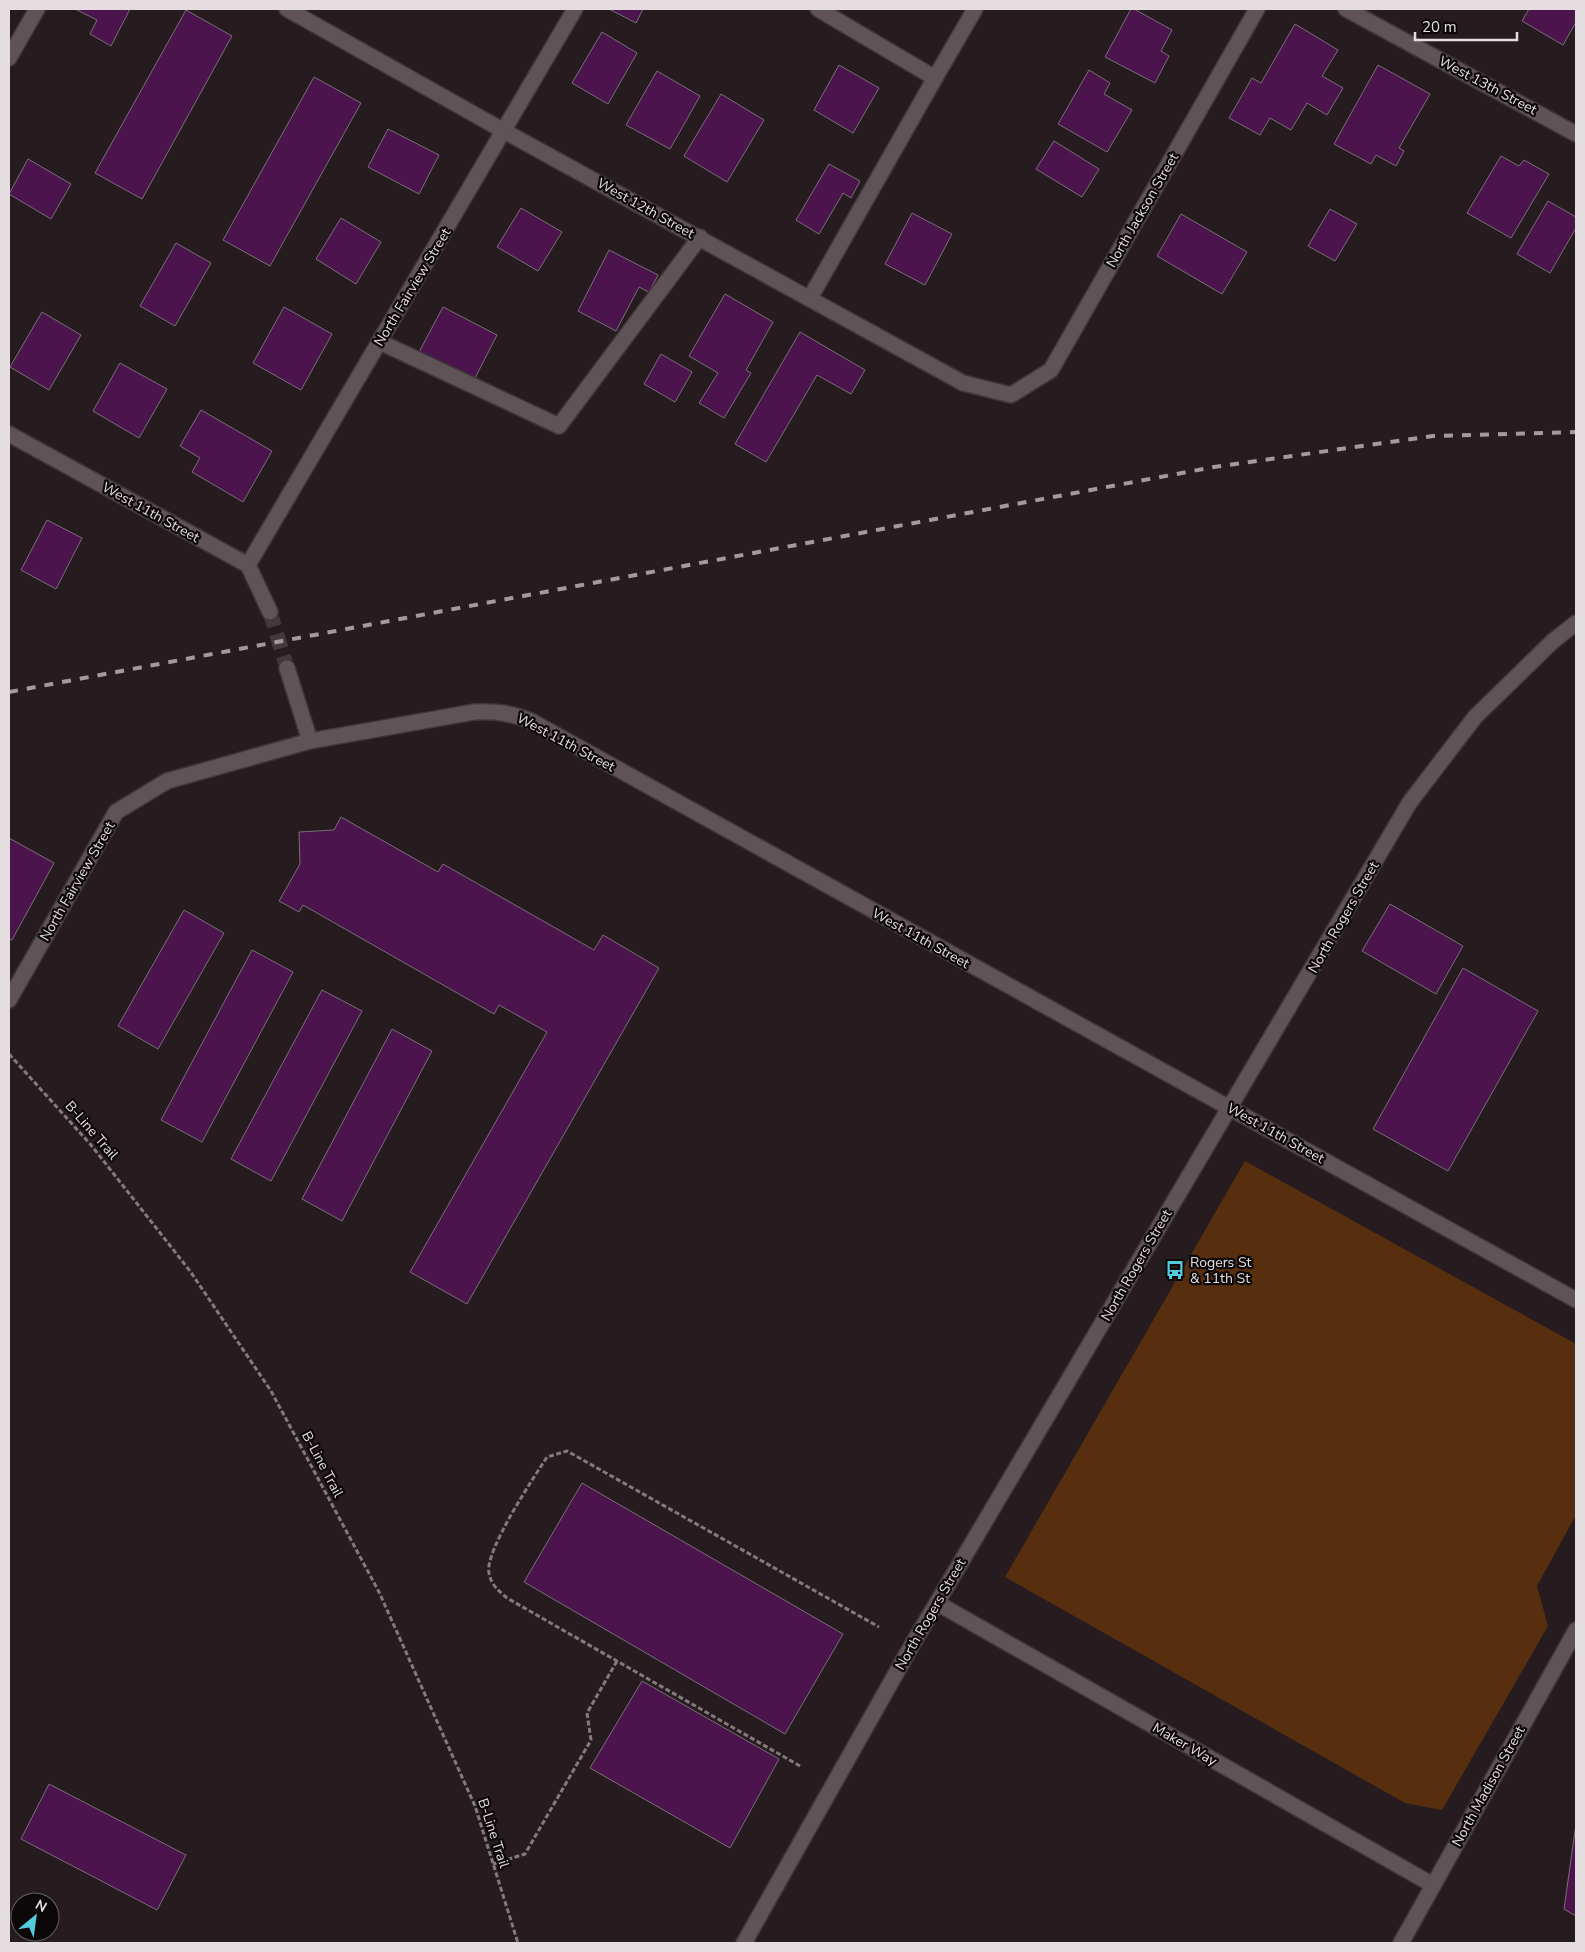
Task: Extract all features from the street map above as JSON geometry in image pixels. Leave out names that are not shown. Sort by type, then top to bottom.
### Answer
[{"type":"street","points":[[9,58],[37,9]]},
{"type":"street","name":"North Fairview Street","points":[[248,565],[575,9]]},
{"type":"street","points":[[818,9],[935,78]]},
{"type":"street","points":[[810,298],[975,9]]},
{"type":"street","name":"North Jackson Street","points":[[1011,395],[1052,370],[1257,9]]},
{"type":"street","name":"West 13th Street","points":[[1346,9],[1576,134]]},
{"type":"street","name":"West 12th Street","points":[[297,11],[504,131],[963,383],[1011,395]]},
{"type":"street","points":[[380,342],[559,426],[700,237]]},
{"type":"street","name":"West 11th Street","points":[[9,434],[248,565]]},
{"type":"street","points":[[248,565],[270,612]]},
{"type":"street","name":"North Rogers Street","points":[[744,1943],[937,1603],[1410,802],[1475,717],[1553,640],[1576,623]]},
{"type":"street","points":[[287,668],[310,741]]},
{"type":"street","name":"West 11th Street","points":[[310,741],[474,712],[494,711],[515,714],[1576,1300]]},
{"type":"street","name":"North Fairview Street","points":[[9,1000],[116,812],[167,781],[310,741]]},
{"type":"street","name":"Maker Way","points":[[937,1603],[1433,1885]]},
{"type":"street","name":"North Madison Street","points":[[1401,1943],[1576,1630]]},
{"type":"path","name":"B-Line Trail","points":[[9,1054],[91,1145],[190,1271],[271,1391],[378,1592],[475,1806],[518,1943]]},
{"type":"path","points":[[800,1766],[507,1598],[494,1587],[488,1572],[491,1554],[529,1484],[547,1457],[567,1451],[879,1627]]},
{"type":"path","points":[[493,1864],[526,1854],[591,1740],[587,1713],[617,1662]]},
{"type":"shaded area","points":[[1245,1161],[1576,1344],[1576,1515],[1537,1586],[1548,1626],[1442,1810],[1405,1803],[1005,1577]]},
{"type":"building","points":[[75,9],[130,9],[111,46],[90,34],[97,20]]},
{"type":"building","points":[[609,9],[643,9],[636,23]]},
{"type":"building","points":[[1131,9],[1172,30],[1161,51],[1169,56],[1155,83],[1105,57]]},
{"type":"building","points":[[1529,9],[1576,9],[1576,22],[1563,45],[1522,21]]},
{"type":"building","points":[[186,10],[232,36],[142,199],[95,173]]},
{"type":"building","points":[[1295,24],[1338,50],[1322,76],[1343,88],[1327,115],[1307,103],[1291,130],[1270,118],[1260,135],[1229,118],[1252,78],[1261,83]]},
{"type":"building","points":[[602,32],[637,53],[608,104],[572,83]]},
{"type":"building","points":[[839,65],[879,88],[853,133],[814,110]]},
{"type":"building","points":[[1378,65],[1430,94],[1399,148],[1404,151],[1396,166],[1376,155],[1371,164],[1334,144]]},
{"type":"building","points":[[1089,70],[1110,83],[1104,94],[1132,110],[1107,152],[1058,124]]},
{"type":"building","points":[[657,71],[700,96],[670,149],[626,125]]},
{"type":"building","points":[[314,77],[361,103],[270,266],[223,240]]},
{"type":"building","points":[[721,94],[764,120],[727,182],[684,156]]},
{"type":"building","points":[[388,129],[439,155],[419,194],[368,167]]},
{"type":"building","points":[[1054,141],[1099,169],[1082,197],[1036,169]]},
{"type":"building","points":[[1501,156],[1519,166],[1524,160],[1549,174],[1511,238],[1467,213]]},
{"type":"building","points":[[28,159],[71,184],[51,219],[9,194]]},
{"type":"building","points":[[829,164],[860,181],[851,198],[843,193],[819,234],[796,220]]},
{"type":"building","points":[[1548,201],[1576,217],[1576,228],[1550,273],[1517,254]]},
{"type":"building","points":[[521,208],[562,232],[538,271],[497,247]]},
{"type":"building","points":[[1330,209],[1357,224],[1335,261],[1308,246]]},
{"type":"building","points":[[912,213],[952,234],[925,285],[885,264]]},
{"type":"building","points":[[1181,214],[1247,252],[1222,294],[1157,256]]},
{"type":"building","points":[[341,218],[381,242],[356,284],[316,259]]},
{"type":"building","points":[[176,243],[211,263],[175,326],[140,306]]},
{"type":"building","points":[[609,250],[658,275],[649,292],[639,287],[616,331],[578,311]]},
{"type":"building","points":[[725,294],[773,322],[746,370],[751,373],[724,418],[699,403],[718,373],[689,356]]},
{"type":"building","points":[[284,307],[332,334],[301,390],[253,363]]},
{"type":"building","points":[[443,307],[497,335],[473,382],[418,354]]},
{"type":"building","points":[[42,312],[81,335],[49,390],[10,367]]},
{"type":"building","points":[[800,332],[865,370],[851,394],[817,375],[766,462],[735,444]]},
{"type":"building","points":[[661,354],[692,372],[675,402],[644,384]]},
{"type":"building","points":[[120,363],[167,389],[139,438],[93,411]]},
{"type":"building","points":[[201,410],[272,451],[243,502],[192,472],[200,458],[180,446]]},
{"type":"building","points":[[47,520],[82,538],[56,589],[21,570]]},
{"type":"building","points":[[341,817],[438,872],[443,864],[594,950],[603,935],[659,968],[467,1304],[410,1272],[547,1032],[499,1005],[494,1014],[303,905],[299,912],[279,901],[300,864],[299,832],[334,830]]},
{"type":"building","points":[[9,838],[54,863],[12,940],[9,939]]},
{"type":"building","points":[[1390,904],[1463,946],[1436,994],[1362,951]]},
{"type":"building","points":[[184,910],[224,933],[158,1049],[118,1026]]},
{"type":"building","points":[[252,950],[293,972],[202,1142],[161,1120]]},
{"type":"building","points":[[1463,968],[1538,1011],[1448,1171],[1373,1129]]},
{"type":"building","points":[[322,990],[362,1011],[271,1181],[231,1159]]},
{"type":"building","points":[[392,1029],[432,1051],[342,1221],[302,1199]]},
{"type":"building","points":[[582,1483],[843,1634],[785,1734],[524,1582]]},
{"type":"building","points":[[642,1681],[779,1759],[730,1848],[590,1768]]},
{"type":"building","points":[[49,1784],[186,1855],[157,1910],[21,1839]]},
{"type":"building","points":[[1576,1824],[1576,1916],[1564,1909]]},
{"type":"tunnel","points":[[270,612],[287,668]]},
{"type":"railway","points":[[9,692],[1214,467],[1433,436],[1576,432]]},
{"type":"place","name":"Rogers St & 11th St","points":[[1175,1270]]}]
